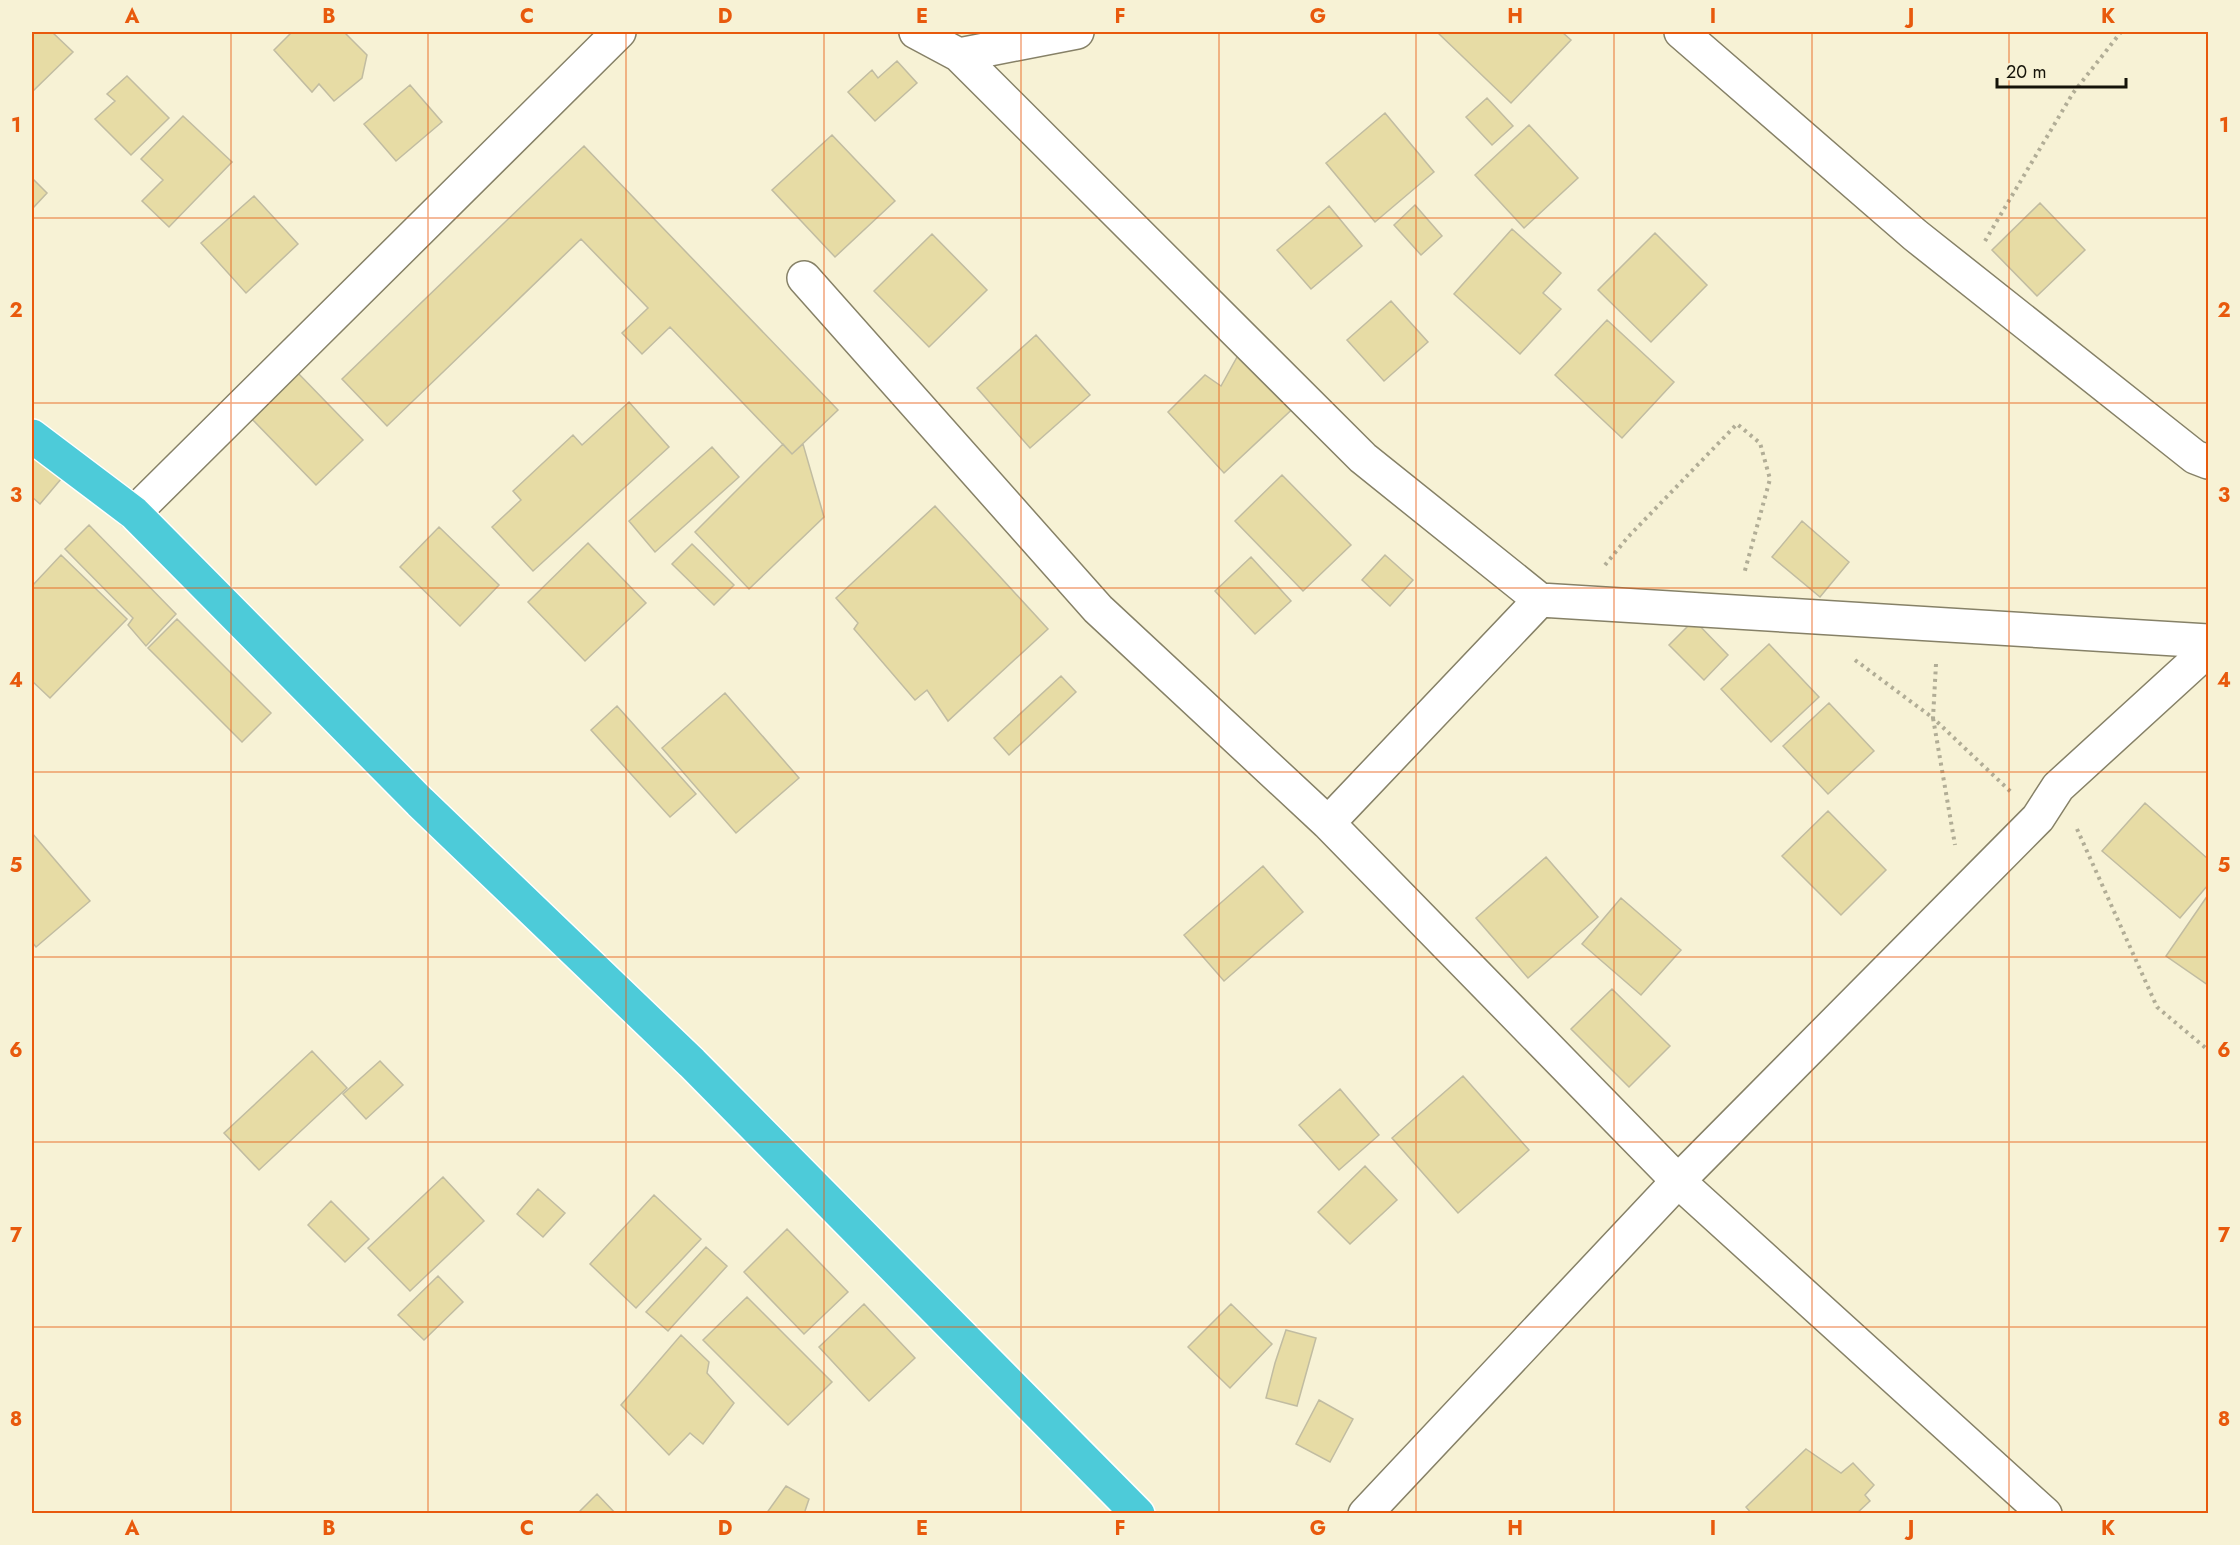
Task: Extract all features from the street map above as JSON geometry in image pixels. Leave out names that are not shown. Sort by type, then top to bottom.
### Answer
[{"type":"highway","points":[[32,436],[134,513],[420,802],[692,1063],[1138,1514]]},
{"type":"street","points":[[134,513],[619,32]]},
{"type":"street","points":[[916,32],[959,55],[1363,458],[1540,600],[2208,641]]},
{"type":"street","points":[[959,55],[1077,32]]},
{"type":"street","points":[[1681,32],[1914,235],[2195,457],[2208,462]]},
{"type":"street","points":[[804,278],[1098,609],[1328,823],[1678,1181],[2045,1514]]},
{"type":"street","points":[[1328,823],[1540,600]]},
{"type":"street","points":[[1365,1514],[1678,1181],[2038,818],[2058,787],[2208,650]]},
{"type":"path","points":[[1965,275],[2073,93],[2121,32]]},
{"type":"path","points":[[1574,602],[1628,537],[1737,424],[1760,443],[1770,479],[1733,612]]},
{"type":"path","points":[[1937,624],[1934,718],[1963,893]]},
{"type":"path","points":[[1851,657],[1934,718],[2038,818]]},
{"type":"path","points":[[2058,787],[2157,1007],[2208,1050]]},
{"type":"building","points":[[32,32],[52,32],[73,52],[32,92]]},
{"type":"building","points":[[292,32],[344,32],[367,55],[362,78],[334,101],[319,84],[312,92],[274,50]]},
{"type":"building","points":[[1437,32],[1562,32],[1571,40],[1511,103]]},
{"type":"building","points":[[897,61],[917,83],[875,121],[848,92],[872,70],[878,78]]},
{"type":"building","points":[[127,76],[169,118],[131,155],[95,119],[115,101],[107,94]]},
{"type":"building","points":[[410,85],[442,122],[396,161],[364,124]]},
{"type":"building","points":[[1487,98],[1513,126],[1492,145],[1466,117]]},
{"type":"building","points":[[1385,113],[1434,172],[1375,222],[1326,163]]},
{"type":"building","points":[[183,116],[232,162],[169,227],[142,201],[163,180],[141,159]]},
{"type":"building","points":[[1529,125],[1578,178],[1524,228],[1475,175]]},
{"type":"building","points":[[832,135],[895,201],[835,257],[772,190]]},
{"type":"building","points":[[584,146],[838,410],[792,454],[670,327],[642,354],[622,333],[648,308],[581,239],[387,426],[342,379]]},
{"type":"building","points":[[32,178],[47,193],[32,209]]},
{"type":"building","points":[[254,196],[298,244],[246,293],[201,243]]},
{"type":"building","points":[[2040,203],[2085,250],[2037,296],[1992,250]]},
{"type":"building","points":[[1415,205],[1442,236],[1421,255],[1394,225]]},
{"type":"building","points":[[1329,206],[1362,246],[1311,289],[1277,250]]},
{"type":"building","points":[[1512,229],[1561,273],[1543,293],[1561,309],[1520,354],[1454,294]]},
{"type":"building","points":[[1655,233],[1707,285],[1651,342],[1598,290]]},
{"type":"building","points":[[932,234],[987,290],[929,347],[874,291]]},
{"type":"building","points":[[1391,301],[1428,342],[1384,381],[1347,340]]},
{"type":"building","points":[[1607,320],[1674,382],[1622,438],[1555,375]]},
{"type":"building","points":[[1036,335],[1090,395],[1030,448],[977,388]]},
{"type":"building","points":[[1241,350],[1301,401],[1224,473],[1168,412],[1205,375],[1221,386]]},
{"type":"building","points":[[295,370],[363,440],[316,485],[249,416]]},
{"type":"building","points":[[629,402],[669,447],[533,571],[492,527],[521,500],[513,491],[573,435],[582,445]]},
{"type":"building","points":[[783,444],[792,454],[803,444],[824,517],[749,589],[695,532]]},
{"type":"building","points":[[712,447],[739,477],[655,552],[629,521]]},
{"type":"building","points":[[32,453],[61,479],[40,504],[32,497]]},
{"type":"building","points":[[1282,475],[1351,545],[1303,591],[1235,521]]},
{"type":"building","points":[[935,506],[1048,629],[948,721],[927,690],[915,700],[854,629],[858,623],[836,598]]},
{"type":"building","points":[[1802,521],[1849,562],[1820,597],[1772,557]]},
{"type":"building","points":[[89,525],[176,614],[146,646],[128,625],[133,618],[65,549]]},
{"type":"building","points":[[439,527],[499,585],[460,626],[400,567]]},
{"type":"building","points":[[588,543],[646,603],[585,661],[528,602]]},
{"type":"building","points":[[692,544],[734,585],[714,605],[672,564]]},
{"type":"building","points":[[61,555],[127,619],[50,698],[32,681],[32,586]]},
{"type":"building","points":[[1385,555],[1413,580],[1390,606],[1362,580]]},
{"type":"building","points":[[1251,557],[1291,601],[1255,634],[1215,591]]},
{"type":"building","points":[[177,619],[271,713],[242,742],[148,648]]},
{"type":"building","points":[[1694,620],[1728,655],[1704,680],[1669,645]]},
{"type":"building","points":[[1769,644],[1819,697],[1771,742],[1721,689]]},
{"type":"building","points":[[1061,676],[1076,692],[1009,755],[994,738]]},
{"type":"building","points":[[725,693],[799,778],[736,833],[662,748]]},
{"type":"building","points":[[1829,703],[1874,751],[1828,794],[1783,746]]},
{"type":"building","points":[[617,706],[696,794],[670,817],[591,730]]},
{"type":"building","points":[[2145,803],[2208,859],[2208,885],[2180,918],[2102,851]]},
{"type":"building","points":[[1828,811],[1886,870],[1841,915],[1782,856]]},
{"type":"building","points":[[32,833],[90,901],[36,947],[32,942]]},
{"type":"building","points":[[1546,857],[1598,917],[1528,978],[1476,918]]},
{"type":"building","points":[[1263,866],[1303,912],[1224,981],[1184,935]]},
{"type":"building","points":[[2208,895],[2208,985],[2166,956]]},
{"type":"building","points":[[1621,898],[1681,950],[1641,995],[1582,944]]},
{"type":"building","points":[[1612,989],[1670,1046],[1629,1087],[1571,1029]]},
{"type":"building","points":[[312,1051],[347,1088],[259,1170],[224,1133]]},
{"type":"building","points":[[380,1061],[403,1085],[366,1119],[343,1094]]},
{"type":"building","points":[[1463,1076],[1529,1150],[1458,1213],[1392,1138]]},
{"type":"building","points":[[1340,1089],[1379,1135],[1339,1170],[1299,1125]]},
{"type":"building","points":[[1365,1166],[1397,1200],[1350,1244],[1318,1212]]},
{"type":"building","points":[[443,1177],[484,1221],[410,1291],[368,1248]]},
{"type":"building","points":[[538,1189],[565,1213],[543,1237],[517,1214]]},
{"type":"building","points":[[654,1195],[701,1239],[636,1308],[590,1264]]},
{"type":"building","points":[[331,1201],[369,1239],[345,1262],[308,1225]]},
{"type":"building","points":[[787,1229],[848,1292],[804,1334],[744,1272]]},
{"type":"building","points":[[706,1247],[727,1266],[668,1331],[646,1312]]},
{"type":"building","points":[[438,1276],[463,1302],[424,1340],[398,1315]]},
{"type":"building","points":[[747,1297],[832,1382],[788,1425],[703,1340]]},
{"type":"building","points":[[864,1304],[915,1358],[869,1401],[819,1347]]},
{"type":"building","points":[[1231,1304],[1272,1344],[1230,1388],[1188,1347]]},
{"type":"building","points":[[1286,1330],[1316,1338],[1297,1406],[1266,1398]]},
{"type":"building","points":[[681,1335],[709,1362],[707,1373],[734,1403],[703,1444],[690,1433],[669,1455],[621,1405]]},
{"type":"building","points":[[1319,1400],[1353,1419],[1330,1462],[1296,1444]]},
{"type":"building","points":[[1806,1449],[1841,1473],[1853,1463],[1874,1485],[1865,1495],[1870,1501],[1856,1514],[1752,1514],[1746,1507]]},
{"type":"building","points":[[786,1486],[809,1499],[804,1514],[766,1514]]},
{"type":"building","points":[[597,1494],[616,1514],[577,1514]]}]
